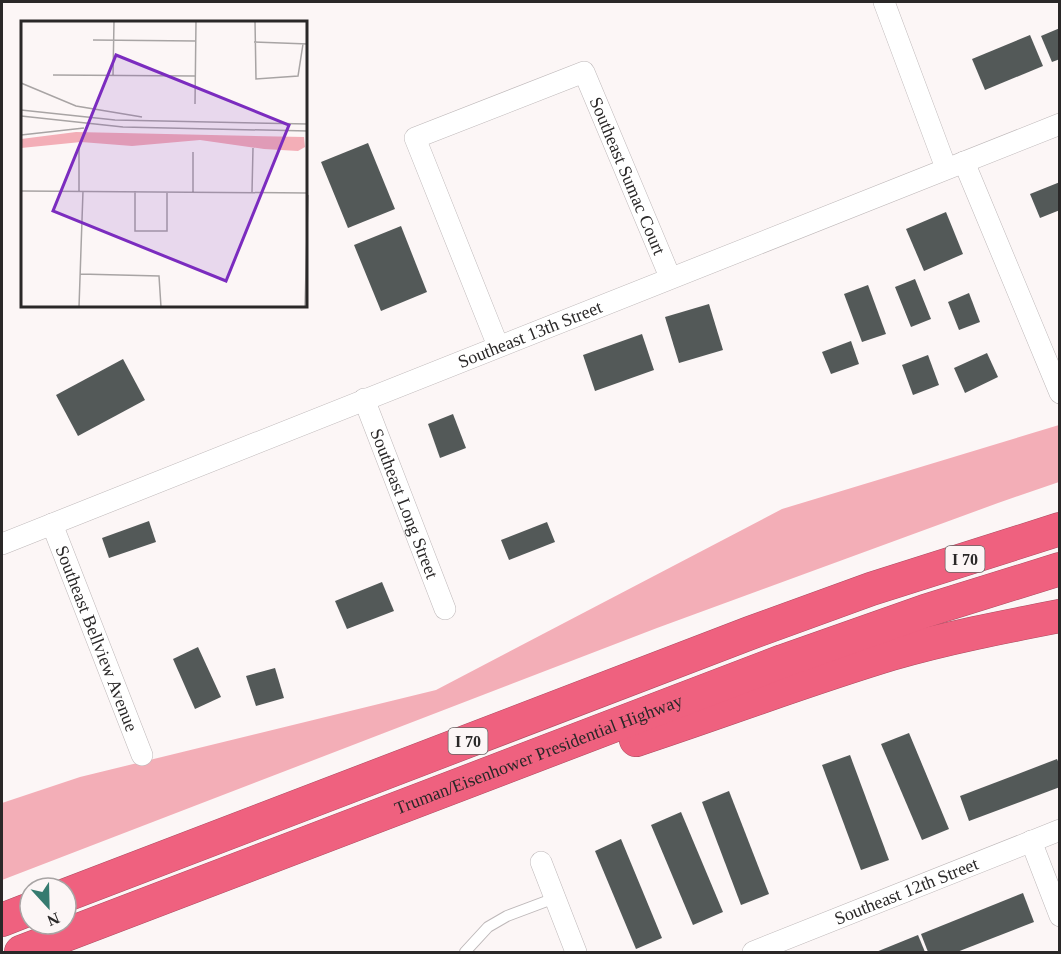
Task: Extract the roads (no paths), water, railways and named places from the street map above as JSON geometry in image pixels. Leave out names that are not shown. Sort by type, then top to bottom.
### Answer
[{"type":"highway","points":[[871,589],[1008,526],[1059,506]]},
{"type":"highway","name":"I 70","points":[[78,890],[750,633],[871,589],[1059,529]]},
{"type":"highway","name":"Truman/Eisenhower Presidential Highway","points":[[21,952],[783,661],[1059,568]]},
{"type":"highway","points":[[420,800],[565,763],[697,720],[810,679],[894,653],[1006,626],[1059,616]]},
{"type":"highway","points":[[2,920],[18,914]]},
{"type":"street","points":[[884,2],[1059,393]]},
{"type":"street","name":"Southeast Sumac Court","points":[[498,346],[415,138],[584,72],[670,278]]},
{"type":"street","name":"Southeast 13th Street","points":[[2,544],[1059,124]]},
{"type":"street","name":"Southeast Long Street","points":[[364,399],[445,609]]},
{"type":"street","name":"Southeast Bellview Avenue","points":[[52,524],[142,755]]},
{"type":"street","name":"Southeast 12th Street","points":[[753,952],[1059,830]]},
{"type":"street","points":[[1031,841],[1059,916]]},
{"type":"street","points":[[541,862],[576,952]]},
{"type":"lane","points":[[465,952],[488,927],[507,916],[555,898]]}]
